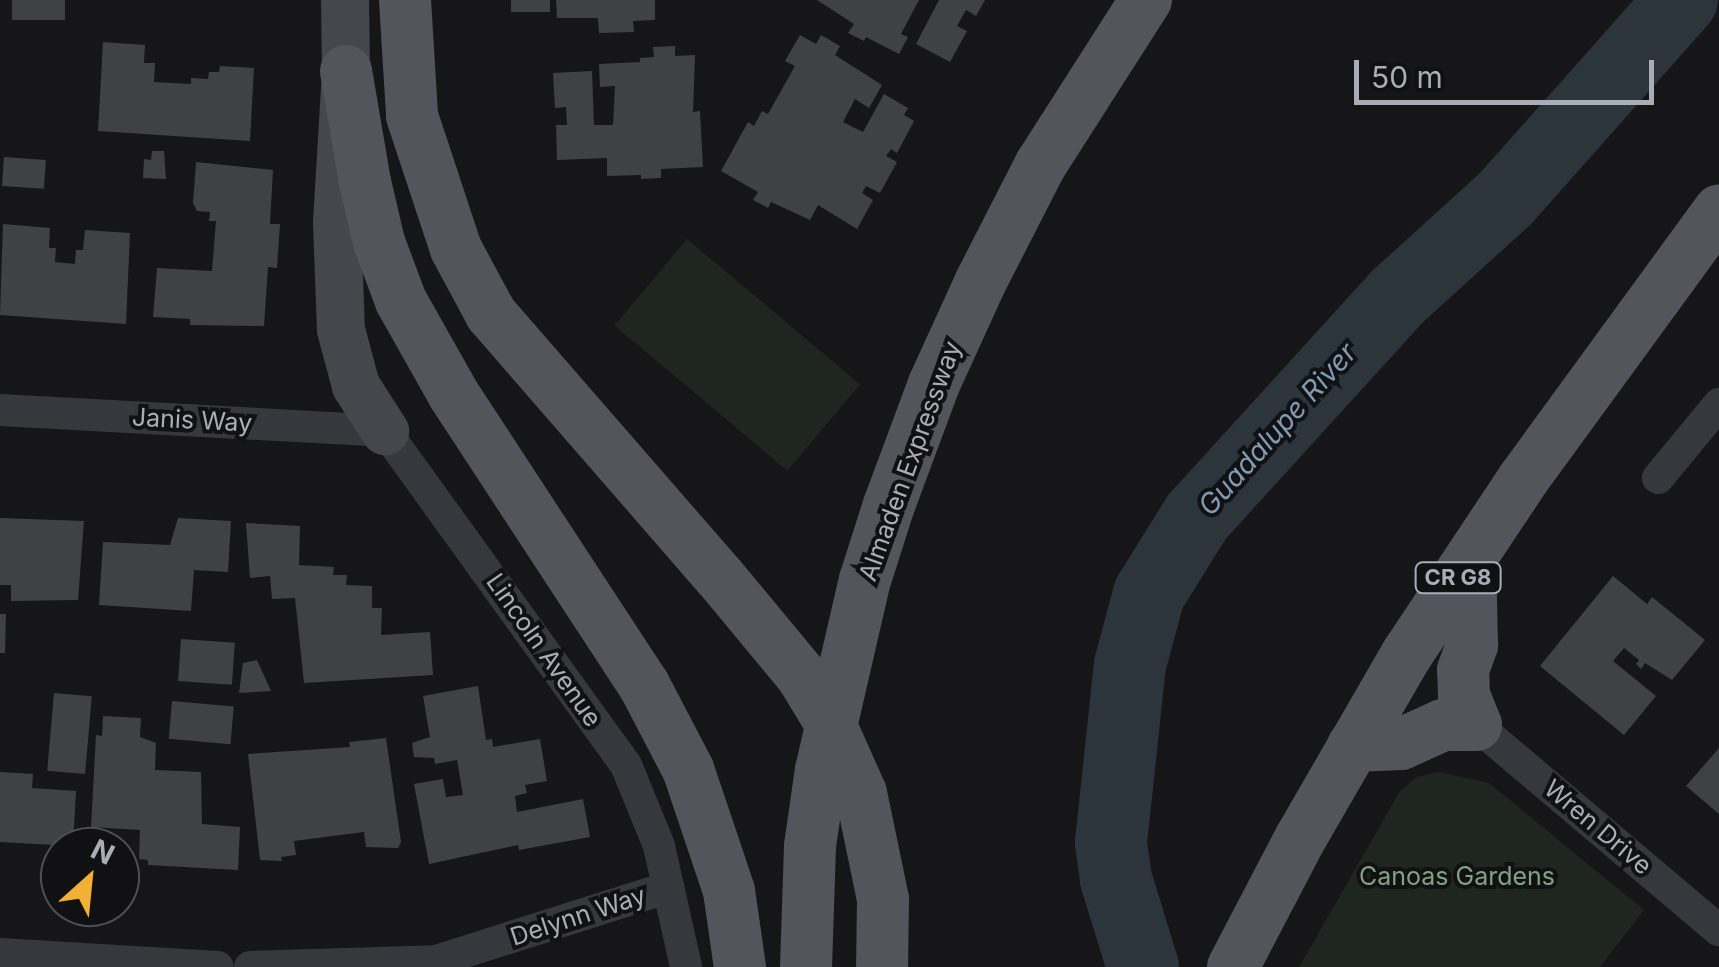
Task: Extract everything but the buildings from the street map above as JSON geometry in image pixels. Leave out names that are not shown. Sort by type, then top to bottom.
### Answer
[{"type":"main road","points":[[344,0],[346,70],[338,162],[337,279],[341,330],[356,386],[384,431]]},
{"type":"main road","points":[[405,0],[412,116],[456,249],[491,314],[802,676],[847,761],[871,831],[883,899],[882,967]]},
{"type":"main road","name":"Almaden Expressway","points":[[806,967],[810,846],[820,770],[865,580],[890,505],[934,384],[980,280],[1041,164],[1146,0]]},
{"type":"main road","points":[[346,70],[379,242],[401,301],[454,394],[644,685],[688,769],[728,891],[740,967]]},
{"type":"main road","name":"CR G8","points":[[1233,967],[1353,746],[1470,560],[1719,212]]},
{"type":"main road","points":[[1353,746],[1402,744],[1443,725],[1476,725],[1464,696],[1463,670],[1472,645],[1470,560]]},
{"type":"street","points":[[1658,478],[1719,404]]},
{"type":"street","name":"Janis Way","points":[[0,410],[384,431]]},
{"type":"street","name":"Lincoln Avenue","points":[[384,431],[626,765],[647,810],[686,967]]},
{"type":"street","name":"Wren Drive","points":[[1476,725],[1719,930]]},
{"type":"street","name":"Delynn Way","points":[[250,967],[436,962],[669,887]]},
{"type":"street","points":[[0,954],[218,967]]},
{"type":"green space","points":[[687,239],[860,384],[787,471],[614,326]]},
{"type":"green space","name":"Canoas Gardens","points":[[1439,772],[1489,783],[1644,910],[1600,967],[1299,967],[1400,791],[1417,777]]},
{"type":"waterway","name":"Guadalupe River","points":[[1143,967],[1116,879],[1111,842],[1130,665],[1149,594],[1197,517],[1397,297],[1506,198],[1682,0]]}]
